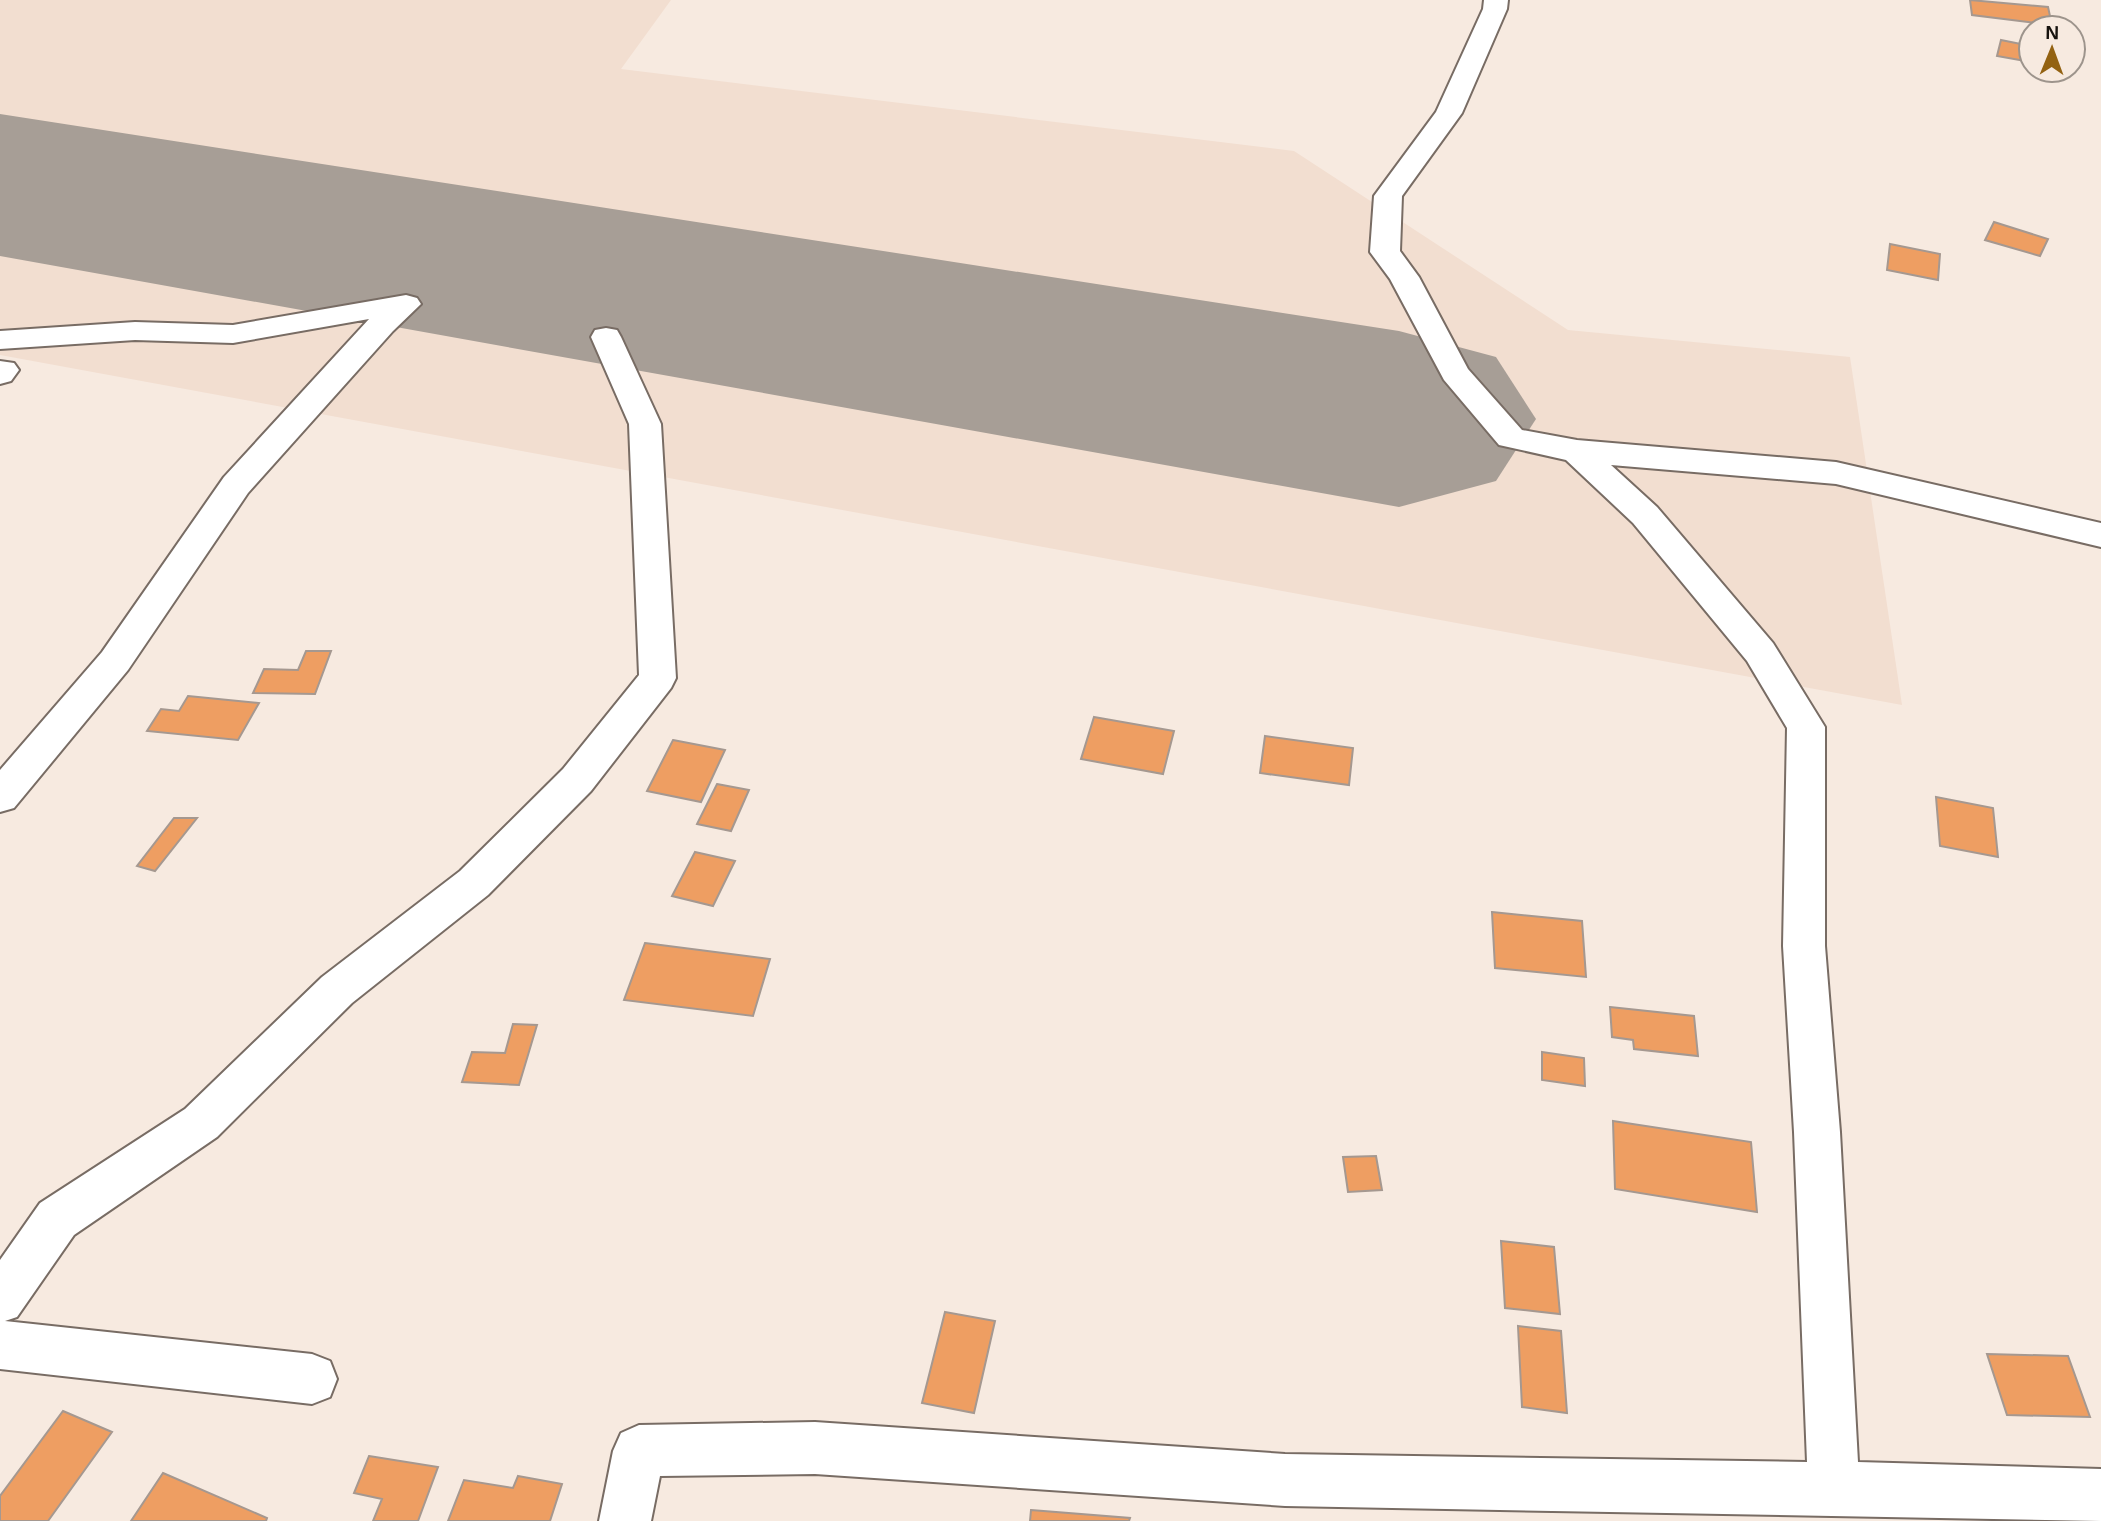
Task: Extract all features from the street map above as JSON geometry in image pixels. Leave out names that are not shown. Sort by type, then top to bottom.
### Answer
[{"type":"street","points":[[1496,0],[1495,9],[1449,113],[1388,197],[1385,251],[1404,277],[1455,373],[1511,439],[1577,451],[1836,473],[2101,535]]},
{"type":"street","points":[[0,797],[115,661],[236,485],[382,324],[406,304],[233,334],[135,331],[1,361]]},
{"type":"street","points":[[0,1300],[57,1219],[201,1123],[337,990],[474,883],[577,780],[658,678],[645,424],[606,337]]},
{"type":"street","points":[[1577,451],[1645,515],[1760,652],[1806,727],[1804,946],[1817,1132],[1834,1489]]},
{"type":"street","points":[[0,1345],[312,1379]]},
{"type":"street","points":[[625,1521],[639,1451],[815,1448],[1285,1480],[2101,1495]]},
{"type":"shaded area","points":[[0,0],[671,0],[621,69],[1294,151],[1568,330],[1850,357],[1902,705],[0,355]]},
{"type":"building","points":[[1970,0],[2048,7],[2050,14],[2017,14],[2017,21],[1972,15]]},
{"type":"building","points":[[2001,40],[2017,43],[2017,60],[1997,56]]},
{"type":"building","points":[[1994,222],[2048,239],[2040,256],[1985,240]]},
{"type":"building","points":[[1890,244],[1940,254],[1938,280],[1887,270]]},
{"type":"building","points":[[306,651],[331,651],[315,694],[253,693],[264,669],[298,670]]},
{"type":"building","points":[[188,696],[259,703],[238,740],[147,731],[161,709],[179,711]]},
{"type":"building","points":[[1094,717],[1174,731],[1163,774],[1081,759]]},
{"type":"building","points":[[1265,736],[1353,748],[1349,785],[1260,773]]},
{"type":"building","points":[[673,740],[725,750],[701,802],[647,791]]},
{"type":"building","points":[[717,784],[749,790],[731,831],[697,824]]},
{"type":"building","points":[[1936,797],[1993,808],[1998,857],[1940,846]]},
{"type":"building","points":[[174,818],[197,818],[155,871],[137,866]]},
{"type":"building","points":[[695,852],[735,861],[713,906],[672,896]]},
{"type":"building","points":[[1492,912],[1582,921],[1586,977],[1495,968]]},
{"type":"building","points":[[645,943],[770,959],[753,1016],[624,1000]]},
{"type":"building","points":[[1610,1007],[1694,1016],[1698,1056],[1634,1049],[1633,1040],[1612,1037]]},
{"type":"building","points":[[513,1024],[537,1025],[519,1085],[462,1082],[472,1052],[505,1053]]},
{"type":"building","points":[[1542,1052],[1584,1058],[1585,1086],[1542,1080]]},
{"type":"building","points":[[1613,1121],[1751,1142],[1757,1212],[1615,1189]]},
{"type":"building","points":[[1376,1156],[1382,1190],[1348,1192],[1343,1157]]},
{"type":"building","points":[[1501,1241],[1554,1247],[1560,1314],[1505,1308]]},
{"type":"building","points":[[945,1312],[995,1321],[974,1413],[922,1403]]},
{"type":"building","points":[[1518,1326],[1561,1331],[1567,1413],[1522,1407]]},
{"type":"building","points":[[1987,1354],[2068,1356],[2090,1417],[2007,1415]]},
{"type":"building","points":[[63,1411],[112,1432],[48,1521],[0,1521],[0,1496]]},
{"type":"building","points":[[369,1456],[438,1467],[418,1521],[373,1521],[382,1499],[354,1493]]},
{"type":"building","points":[[163,1473],[267,1518],[266,1521],[131,1521]]},
{"type":"building","points":[[518,1476],[562,1484],[550,1521],[448,1521],[464,1480],[513,1488]]},
{"type":"building","points":[[1031,1510],[1130,1518],[1129,1521],[1030,1521]]},
{"type":"runway","points":[[0,185],[1399,419]]}]
